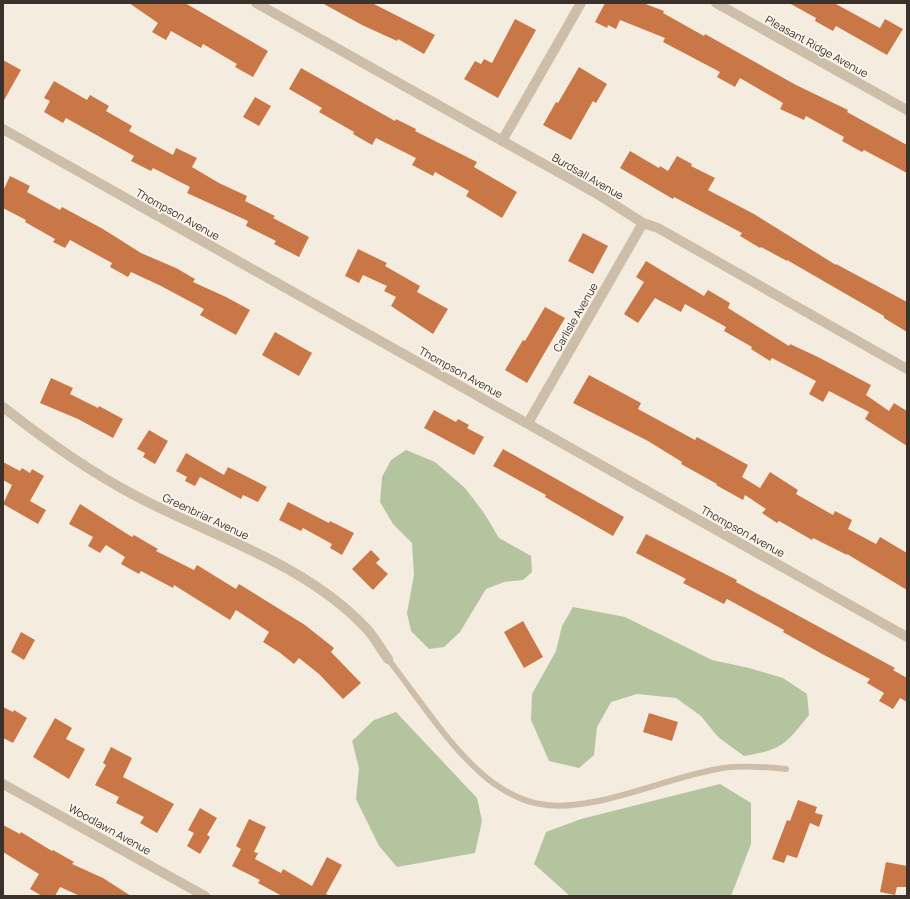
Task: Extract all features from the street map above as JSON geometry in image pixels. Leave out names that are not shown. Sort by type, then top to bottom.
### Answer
[{"type":"street","name":"Burdsall Avenue","points":[[256,3],[599,195],[643,223],[658,228],[907,369]]},
{"type":"street","points":[[502,141],[581,3]]},
{"type":"street","name":"Pleasant Ridge Avenue","points":[[716,3],[907,110]]},
{"type":"street","name":"Thompson Avenue","points":[[3,129],[907,637]]},
{"type":"street","name":"Carlisle Avenue","points":[[528,423],[643,223]]},
{"type":"street","name":"Greenbriar Avenue","points":[[3,407],[52,445],[92,471],[136,496],[285,567],[312,583],[343,605],[367,628],[388,659]]},
{"type":"street","name":"Woodlawn Avenue","points":[[3,784],[205,896]]},
{"type":"lane","points":[[388,659],[452,743],[482,774],[510,793],[539,804],[564,806],[608,798],[678,778],[724,768],[764,767],[786,769]]},
{"type":"green space","points":[[406,450],[435,462],[465,488],[484,513],[499,538],[531,556],[532,572],[523,580],[504,582],[486,589],[460,632],[444,647],[429,649],[411,631],[407,613],[414,575],[412,543],[393,524],[380,502],[382,477],[391,460]]},
{"type":"green space","points":[[573,607],[625,617],[712,660],[749,668],[783,678],[807,694],[809,715],[794,733],[782,744],[767,751],[744,756],[718,737],[701,716],[676,698],[637,694],[611,702],[597,727],[594,755],[579,768],[549,761],[531,720],[532,694],[556,651],[562,626]]},
{"type":"green space","points":[[396,712],[477,798],[482,821],[475,853],[397,867],[379,846],[356,799],[359,768],[352,741],[374,720]]},
{"type":"green space","points":[[720,784],[751,803],[751,844],[731,896],[570,896],[534,864],[546,832],[581,819]]},
{"type":"building","points":[[129,3],[185,3],[268,51],[253,77],[235,67],[237,64],[203,44],[201,48],[171,31],[166,40],[152,32],[158,23]]},
{"type":"building","points":[[322,3],[372,3],[435,35],[424,54],[398,39],[397,41],[362,25]]},
{"type":"building","points":[[605,3],[643,3],[664,11],[663,13],[704,36],[705,34],[796,85],[848,110],[847,112],[907,145],[907,173],[864,150],[862,152],[842,141],[844,137],[806,116],[804,120],[780,109],[783,103],[740,78],[735,87],[717,77],[720,72],[663,42],[665,38],[620,20],[616,29],[608,25],[607,28],[595,22]]},
{"type":"building","points":[[789,3],[834,3],[880,28],[885,19],[903,29],[887,55],[836,26],[833,31],[815,21],[816,18]]},
{"type":"building","points":[[515,19],[536,30],[498,98],[464,79],[475,61],[481,64],[484,59],[492,63]]},
{"type":"building","points":[[3,60],[21,70],[3,102]]},
{"type":"building","points":[[579,67],[607,84],[596,103],[593,101],[571,140],[543,125]]},
{"type":"building","points":[[301,68],[395,121],[396,119],[416,129],[415,131],[477,162],[474,167],[517,192],[502,218],[466,196],[469,191],[435,172],[433,176],[412,165],[416,158],[376,138],[372,145],[353,134],[354,132],[319,112],[322,108],[289,89]]},
{"type":"building","points":[[54,81],[87,100],[90,95],[109,106],[106,111],[132,126],[129,131],[173,155],[176,148],[197,158],[192,167],[219,183],[247,196],[245,201],[275,216],[273,218],[309,237],[299,257],[274,244],[276,241],[246,226],[248,221],[187,193],[190,187],[153,168],[151,171],[131,161],[134,156],[66,118],[63,123],[44,112],[50,101],[44,98]]},
{"type":"building","points":[[255,97],[271,106],[259,126],[243,117]]},
{"type":"building","points":[[630,151],[659,168],[660,166],[668,171],[677,156],[692,164],[691,166],[715,178],[708,190],[754,214],[836,265],[907,302],[907,332],[884,318],[884,316],[787,260],[761,247],[760,248],[740,236],[742,233],[674,197],[673,199],[620,168]]},
{"type":"building","points":[[10,176],[30,186],[27,192],[60,210],[62,207],[103,229],[141,253],[176,268],[195,279],[193,282],[250,310],[236,335],[200,315],[204,309],[131,272],[128,277],[110,267],[112,263],[70,240],[65,248],[53,242],[55,239],[25,222],[26,220],[3,208],[3,191]]},
{"type":"building","points":[[583,233],[608,246],[593,274],[568,261]]},
{"type":"building","points":[[358,249],[387,263],[385,266],[420,286],[417,292],[448,309],[433,334],[391,306],[396,297],[384,291],[387,286],[363,275],[359,283],[345,276]]},
{"type":"building","points":[[646,261],[704,296],[708,290],[730,303],[728,308],[789,346],[790,344],[818,357],[871,385],[866,395],[889,411],[894,403],[907,411],[907,446],[865,419],[869,412],[829,391],[823,402],[809,394],[816,381],[772,358],[770,361],[751,349],[752,347],[724,331],[726,327],[685,304],[681,312],[655,298],[638,323],[624,314],[644,282],[636,277]]},
{"type":"building","points":[[545,307],[565,318],[527,383],[505,370],[523,340],[525,341]]},
{"type":"building","points":[[275,332],[312,353],[299,376],[262,355]]},
{"type":"building","points":[[589,375],[641,403],[638,409],[695,440],[697,437],[748,465],[742,477],[760,488],[770,472],[798,490],[796,494],[833,515],[835,511],[852,520],[848,529],[876,544],[880,537],[907,553],[907,590],[847,554],[813,538],[812,540],[779,521],[777,523],[762,513],[766,509],[745,495],[743,500],[681,464],[682,462],[648,441],[573,403]]},
{"type":"building","points":[[51,378],[73,388],[70,394],[98,408],[99,406],[123,419],[113,438],[78,419],[40,403]]},
{"type":"building","points":[[434,410],[456,422],[458,419],[469,425],[467,428],[484,437],[474,455],[424,428]]},
{"type":"building","points":[[149,430],[168,441],[155,464],[143,457],[145,453],[137,449]]},
{"type":"building","points":[[503,449],[624,517],[613,536],[545,497],[546,495],[493,466]]},
{"type":"building","points":[[186,453],[224,475],[228,467],[267,487],[258,502],[243,495],[241,499],[200,477],[195,486],[185,481],[187,477],[176,471]]},
{"type":"building","points":[[3,462],[20,471],[22,468],[30,473],[32,469],[44,476],[30,501],[46,510],[38,524],[3,504],[12,485],[3,480]]},
{"type":"building","points":[[288,502],[329,523],[330,521],[354,533],[342,555],[330,548],[332,544],[303,528],[301,531],[279,520]]},
{"type":"building","points":[[80,504],[132,537],[134,535],[158,549],[156,551],[194,570],[197,565],[236,589],[239,584],[305,625],[334,648],[331,652],[361,683],[343,699],[319,674],[299,658],[294,664],[263,642],[269,632],[236,610],[230,620],[174,585],[173,588],[141,571],[139,574],[121,564],[125,557],[106,545],[100,553],[88,546],[93,537],[69,524]]},
{"type":"building","points":[[646,534],[737,580],[736,582],[895,668],[893,670],[907,678],[907,702],[900,698],[893,709],[879,701],[884,693],[867,683],[870,679],[824,655],[783,632],[784,630],[727,599],[724,604],[683,583],[686,579],[636,553]]},
{"type":"building","points":[[371,550],[380,559],[376,563],[388,574],[373,590],[352,569]]},
{"type":"building","points":[[523,621],[543,657],[524,668],[504,632]]},
{"type":"building","points":[[21,632],[35,640],[24,660],[11,652]]},
{"type":"building","points":[[3,707],[13,712],[14,710],[27,718],[13,743],[3,738]]},
{"type":"building","points":[[649,713],[678,722],[672,741],[643,732]]},
{"type":"building","points":[[55,718],[72,728],[66,739],[85,749],[69,779],[33,757]]},
{"type":"building","points":[[111,747],[132,758],[123,777],[174,804],[157,833],[140,823],[144,817],[116,803],[119,797],[95,785],[106,765],[103,763]]},
{"type":"building","points":[[798,800],[817,807],[815,813],[823,815],[819,827],[810,823],[797,858],[787,855],[784,863],[772,859],[787,820],[790,821]]},
{"type":"building","points":[[200,808],[217,818],[207,835],[210,837],[200,854],[187,846],[194,833],[188,830]]},
{"type":"building","points":[[249,819],[266,827],[254,852],[258,853],[255,859],[281,873],[283,869],[312,886],[327,857],[342,865],[326,894],[330,896],[282,896],[258,883],[260,880],[232,866],[241,849],[236,846]]},
{"type":"building","points":[[3,825],[20,834],[21,832],[52,851],[53,850],[74,862],[72,864],[103,878],[131,896],[80,896],[60,887],[55,896],[42,896],[30,889],[39,874],[3,852]]},
{"type":"building","points":[[886,862],[907,866],[907,887],[897,887],[895,895],[880,892]]}]
